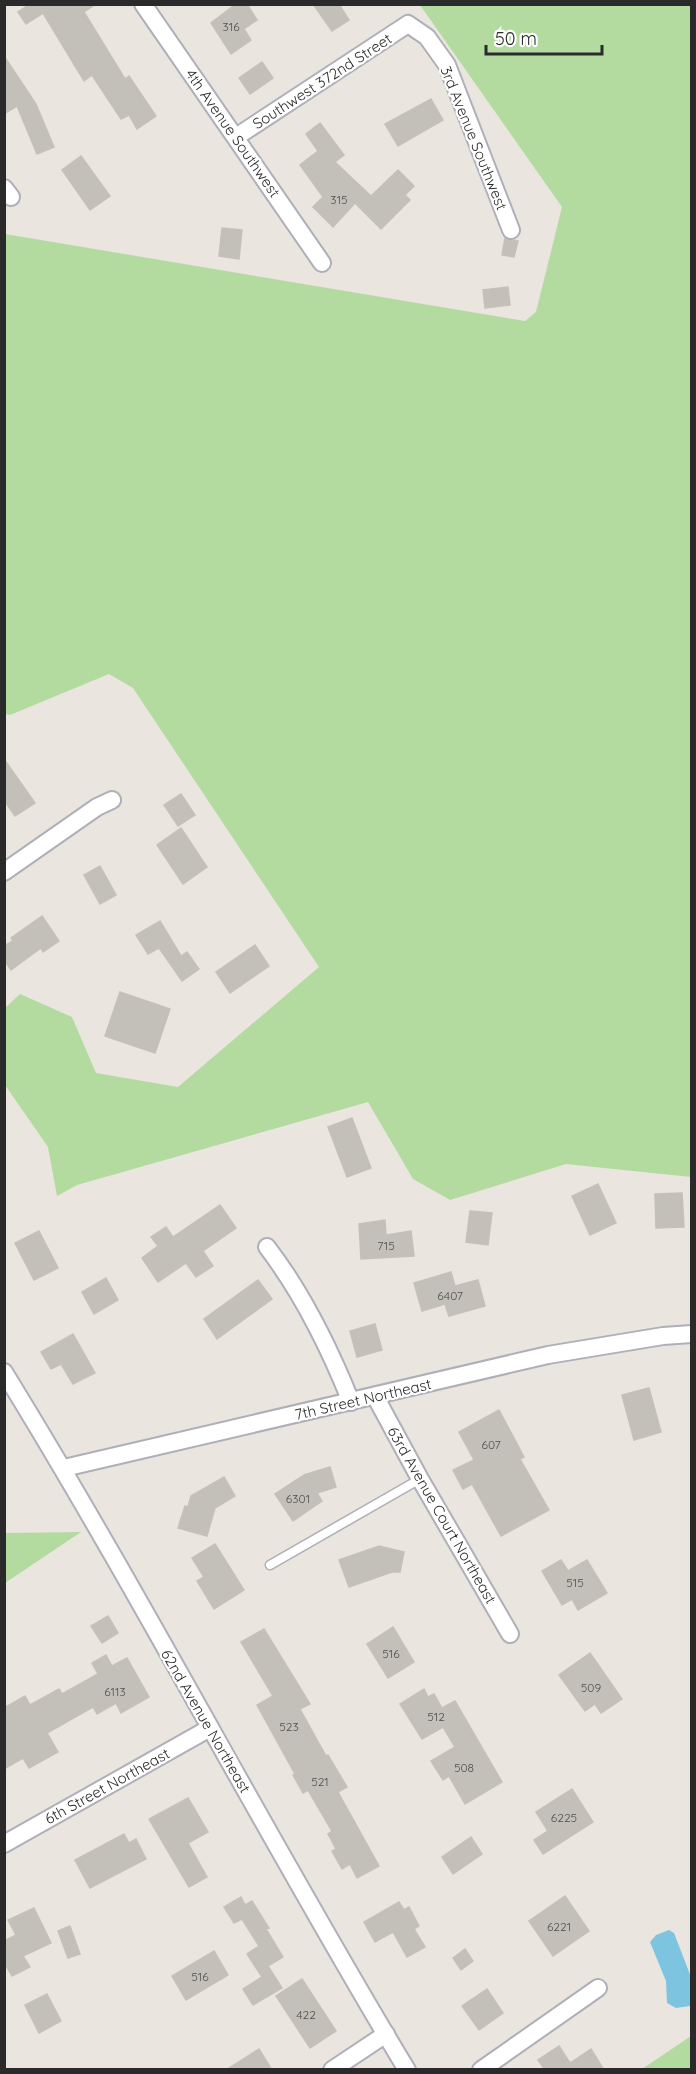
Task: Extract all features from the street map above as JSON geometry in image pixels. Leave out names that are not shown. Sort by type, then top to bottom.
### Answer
[{"type":"street","name":"4th Avenue Southwest","points":[[143,4],[322,262]]},
{"type":"street","name":"Southwest 372nd Street","points":[[236,137],[408,24]]},
{"type":"street","name":"3rd Avenue Southwest","points":[[408,24],[427,37],[447,65],[512,230]]},
{"type":"street","points":[[4,872],[97,807],[112,800]]},
{"type":"street","points":[[267,1246],[291,1278],[335,1361],[351,1402]]},
{"type":"street","name":"7th Street Northeast","points":[[64,1468],[548,1355],[663,1336],[692,1334]]},
{"type":"street","name":"62nd Avenue Northeast","points":[[4,1372],[64,1468],[210,1728],[407,2070]]},
{"type":"street","name":"63rd Avenue Court Northeast","points":[[375,1396],[420,1479],[510,1634]]},
{"type":"street","name":"6th Street Northeast","points":[[4,1844],[210,1728]]},
{"type":"street","points":[[481,2070],[598,1988]]},
{"type":"street","points":[[332,2070],[386,2034]]},
{"type":"lane","points":[[270,1565],[420,1479]]},
{"type":"green space","points":[[420,5],[691,5],[691,1177],[566,1164],[450,1200],[413,1179],[368,1102],[77,1185],[57,1196],[48,1147],[5,1085],[5,1008],[20,994],[72,1017],[96,1073],[178,1087],[319,967],[133,688],[109,674],[10,715],[5,714],[5,234],[525,321],[536,312],[562,207]]},
{"type":"green space","points":[[81,1532],[5,1583],[5,1533]]},
{"type":"green space","points":[[691,2036],[691,2069],[642,2069]]},
{"type":"water","points":[[669,1930],[674,1933],[691,1977],[690,2006],[676,2008],[667,2003],[666,1981],[650,1942],[656,1935]]},
{"type":"building","points":[[30,4],[96,4],[84,12],[125,79],[129,76],[156,116],[137,129],[129,115],[121,119],[92,75],[84,81],[43,13],[26,24],[18,12]]},
{"type":"building","points":[[236,4],[247,4],[257,20],[244,29],[251,40],[231,54],[211,23]]},
{"type":"building","points":[[313,4],[339,4],[349,20],[332,31]]},
{"type":"building","points":[[4,56],[36,104],[54,147],[37,154],[17,106],[4,114]]},
{"type":"building","points":[[262,62],[273,78],[250,94],[239,78]]},
{"type":"building","points":[[431,99],[443,120],[398,146],[385,124]]},
{"type":"building","points":[[320,123],[344,155],[335,162],[371,196],[398,170],[414,186],[405,195],[410,200],[381,229],[355,203],[333,227],[313,207],[323,197],[300,165],[318,151],[306,134]]},
{"type":"building","points":[[81,156],[110,196],[90,210],[62,170]]},
{"type":"building","points":[[222,228],[242,230],[239,259],[219,256]]},
{"type":"building","points":[[505,238],[518,241],[514,257],[502,255]]},
{"type":"building","points":[[508,287],[510,305],[485,308],[483,290]]},
{"type":"building","points":[[4,759],[35,803],[15,816],[4,800]]},
{"type":"building","points":[[181,794],[195,815],[178,826],[164,805]]},
{"type":"building","points":[[181,828],[207,867],[183,884],[157,845]]},
{"type":"building","points":[[100,866],[116,895],[100,904],[84,875]]},
{"type":"building","points":[[42,916],[59,941],[43,952],[41,948],[11,970],[4,960],[4,946],[13,941],[11,938]]},
{"type":"building","points":[[160,921],[181,956],[187,952],[199,969],[182,981],[159,948],[148,954],[136,935]]},
{"type":"building","points":[[255,945],[269,966],[230,993],[216,972]]},
{"type":"building","points":[[120,992],[170,1009],[155,1053],[105,1036]]},
{"type":"building","points":[[352,1118],[371,1168],[347,1177],[328,1127]]},
{"type":"building","points":[[598,1184],[616,1223],[590,1235],[572,1196]]},
{"type":"building","points":[[682,1193],[684,1227],[656,1228],[655,1194]]},
{"type":"building","points":[[220,1205],[236,1228],[203,1251],[213,1266],[196,1277],[186,1263],[158,1282],[142,1258],[158,1246],[151,1237],[166,1227],[173,1237]]},
{"type":"building","points":[[470,1211],[492,1213],[488,1245],[466,1242]]},
{"type":"building","points":[[385,1220],[386,1235],[411,1231],[414,1256],[361,1259],[359,1224]]},
{"type":"building","points":[[39,1231],[58,1268],[34,1280],[15,1243]]},
{"type":"building","points":[[451,1272],[455,1286],[478,1280],[485,1306],[449,1316],[445,1304],[422,1311],[414,1283]]},
{"type":"building","points":[[106,1278],[118,1300],[94,1314],[82,1292]]},
{"type":"building","points":[[258,1280],[272,1299],[217,1339],[204,1319]]},
{"type":"building","points":[[375,1324],[382,1350],[357,1357],[350,1331]]},
{"type":"building","points":[[73,1334],[95,1373],[73,1384],[61,1364],[51,1369],[41,1352]]},
{"type":"building","points":[[649,1388],[661,1432],[634,1440],[622,1395]]},
{"type":"building","points":[[499,1410],[524,1457],[520,1459],[549,1510],[501,1536],[472,1484],[463,1489],[453,1470],[474,1460],[459,1432]]},
{"type":"building","points":[[330,1467],[336,1487],[317,1493],[322,1501],[293,1521],[275,1494],[304,1475]]},
{"type":"building","points":[[224,1477],[235,1496],[215,1508],[207,1536],[178,1528],[191,1496]]},
{"type":"building","points":[[215,1544],[244,1590],[214,1609],[197,1581],[204,1577],[192,1558]]},
{"type":"building","points":[[379,1546],[404,1552],[400,1572],[392,1572],[349,1587],[339,1560]]},
{"type":"building","points":[[561,1560],[568,1571],[587,1560],[607,1593],[578,1610],[572,1599],[562,1605],[542,1571]]},
{"type":"building","points":[[108,1616],[118,1633],[102,1643],[91,1626]]},
{"type":"building","points":[[393,1627],[414,1662],[388,1678],[367,1644]]},
{"type":"building","points":[[264,1629],[310,1704],[300,1709],[326,1756],[328,1755],[347,1787],[338,1792],[379,1866],[357,1878],[350,1864],[342,1869],[332,1851],[336,1849],[328,1834],[332,1831],[308,1790],[303,1793],[257,1705],[273,1696],[241,1642]]},
{"type":"building","points":[[590,1653],[622,1699],[601,1713],[595,1704],[585,1711],[559,1675]]},
{"type":"building","points":[[106,1655],[112,1666],[127,1658],[149,1697],[121,1713],[116,1703],[97,1714],[93,1707],[47,1733],[58,1752],[29,1768],[23,1758],[4,1769],[4,1708],[25,1696],[30,1705],[59,1689],[62,1694],[98,1674],[92,1663]]},
{"type":"building","points":[[424,1689],[428,1697],[434,1694],[442,1708],[455,1701],[502,1782],[465,1804],[449,1776],[443,1780],[431,1761],[455,1747],[443,1727],[422,1739],[400,1704]]},
{"type":"building","points":[[572,1789],[593,1822],[543,1854],[534,1840],[548,1831],[536,1812]]},
{"type":"building","points":[[188,1798],[208,1832],[188,1843],[207,1877],[189,1887],[149,1819]]},
{"type":"building","points":[[124,1834],[129,1843],[136,1839],[146,1859],[90,1888],[75,1860]]},
{"type":"building","points":[[471,1837],[482,1854],[453,1874],[442,1857]]},
{"type":"building","points":[[565,1896],[589,1931],[553,1956],[529,1921]]},
{"type":"building","points":[[241,1897],[245,1905],[252,1901],[283,1957],[268,1966],[282,1988],[253,2005],[243,1989],[262,1977],[247,1954],[259,1946],[242,1919],[234,1923],[224,1907]]},
{"type":"building","points":[[399,1902],[404,1910],[409,1907],[419,1926],[414,1929],[425,1947],[407,1957],[393,1932],[375,1942],[364,1922]]},
{"type":"building","points":[[34,1908],[51,1943],[23,1956],[30,1967],[12,1976],[4,1962],[4,1941],[16,1935],[8,1920]]},
{"type":"building","points":[[70,1926],[80,1954],[68,1958],[58,1931]]},
{"type":"building","points":[[465,1949],[473,1961],[461,1970],[453,1958]]},
{"type":"building","points":[[214,1951],[228,1975],[186,2000],[172,1976]]},
{"type":"building","points":[[302,1979],[336,2031],[310,2048],[276,1996]]},
{"type":"building","points":[[487,1989],[503,2013],[479,2030],[462,2006]]},
{"type":"building","points":[[47,1994],[61,2021],[39,2033],[25,2005]]},
{"type":"building","points":[[559,2046],[570,2063],[591,2049],[604,2070],[545,2070],[538,2060]]},
{"type":"building","points":[[259,2049],[272,2070],[226,2070]]}]
